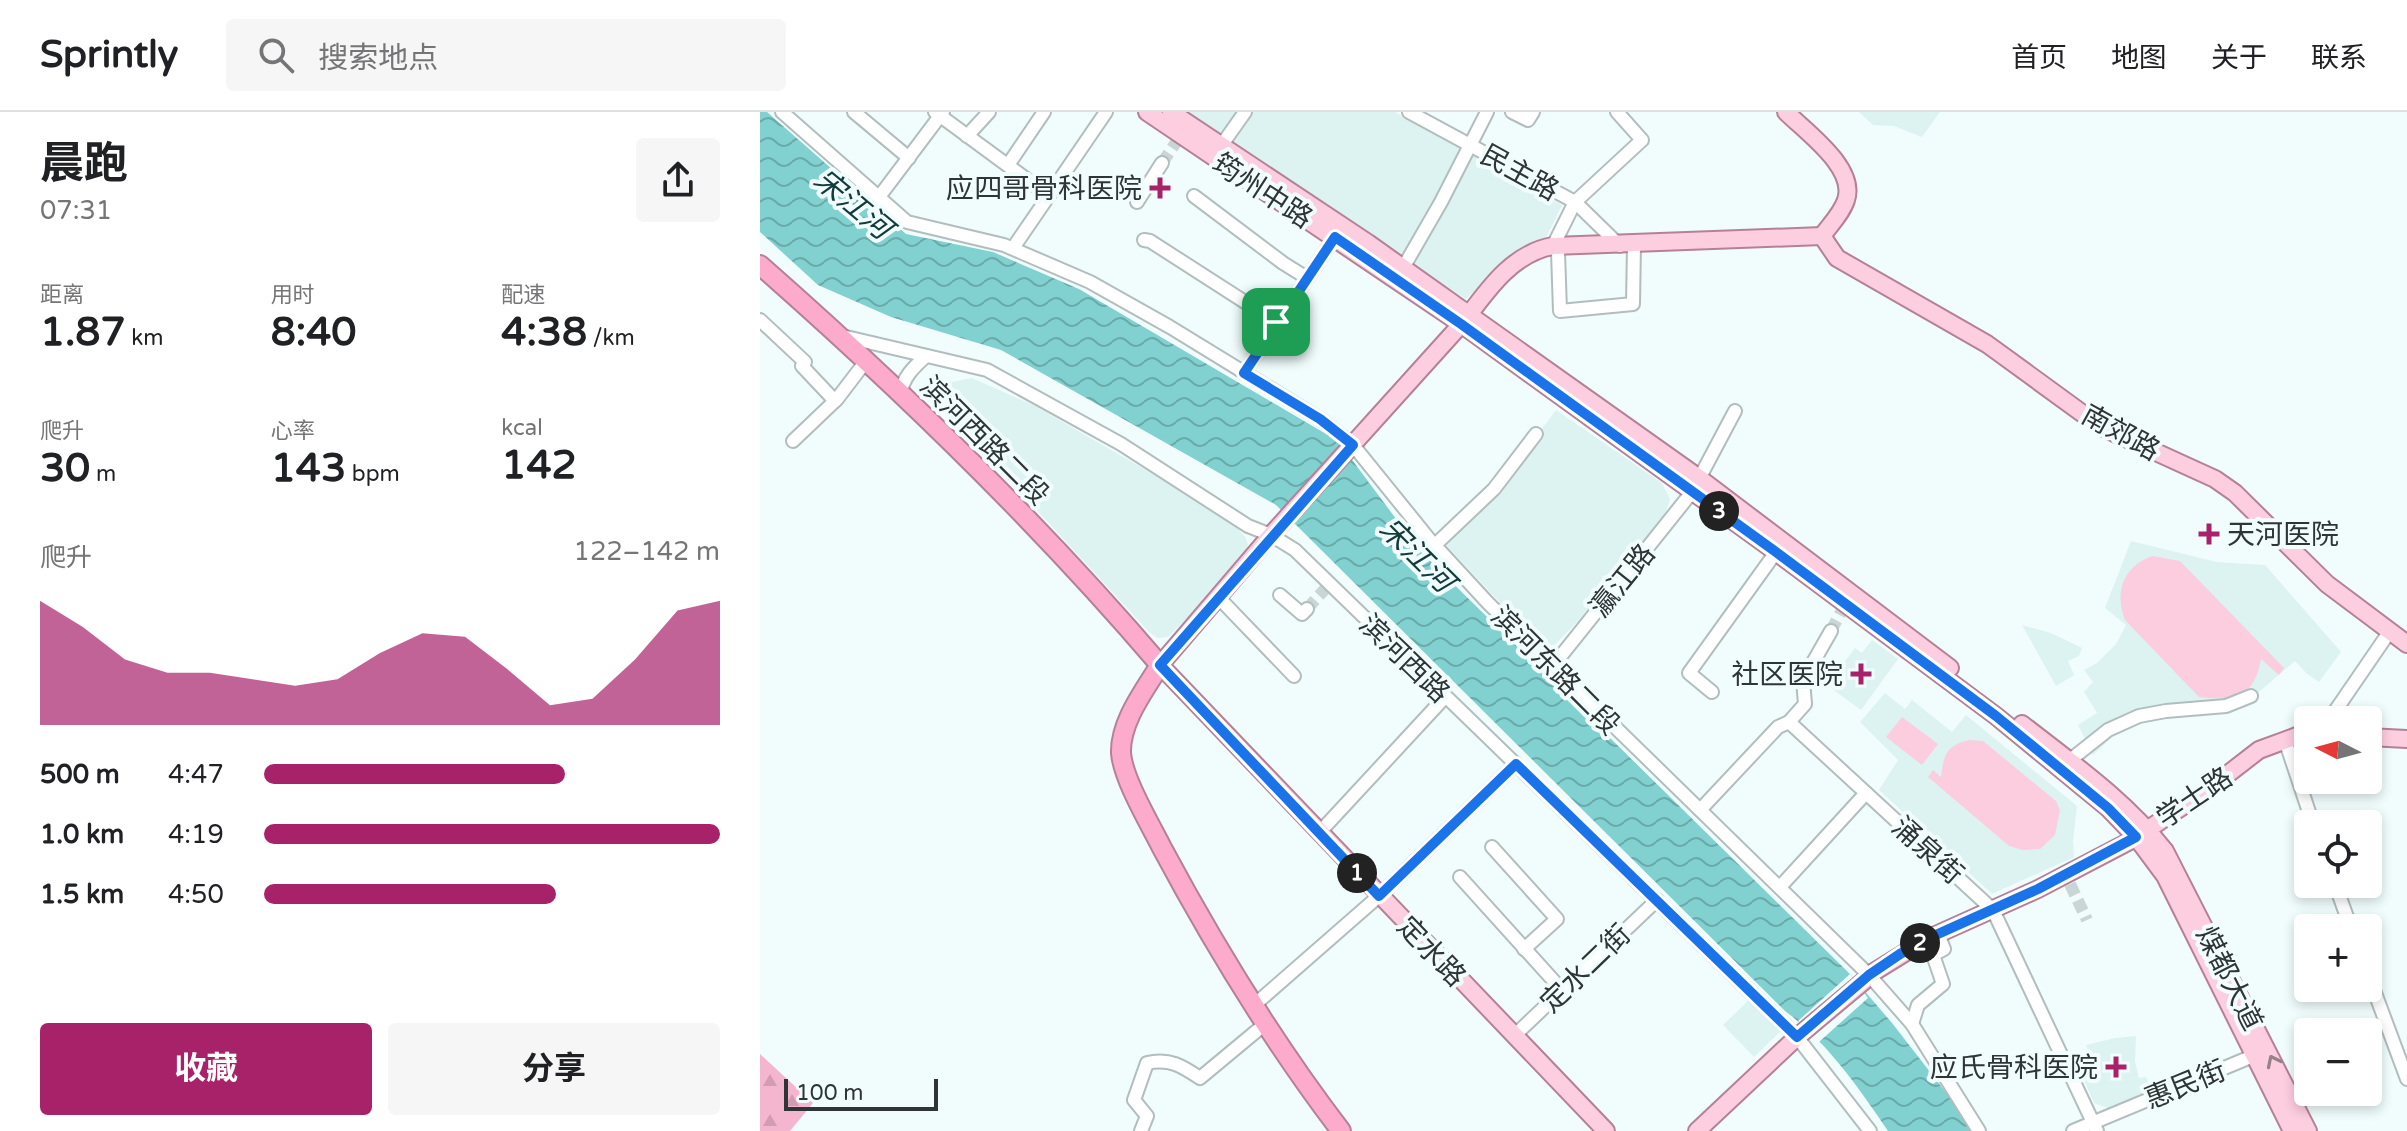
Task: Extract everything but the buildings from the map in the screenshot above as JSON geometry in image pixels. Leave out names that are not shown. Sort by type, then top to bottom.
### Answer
[{"type":"highway","name":"滨河西路二段","points":[[760,265],[900,394],[1036,530],[1160,665]]},
{"type":"highway","points":[[1160,665],[1129,714],[1121,753],[1134,794],[1198,916],[1252,1007],[1341,1131]]},
{"type":"main road","name":"筠州中路","points":[[1147,112],[1179,138],[1465,319],[1696,485]]},
{"type":"main road","name":"筠州中路","points":[[1171,112],[1403,268],[1465,319]]},
{"type":"main road","points":[[1160,665],[1514,262],[1538,248],[1553,246],[1822,236],[1845,203],[1847,177],[1829,152],[1786,112]]},
{"type":"main road","name":"南郊路","points":[[1822,236],[1837,258],[1987,344],[2101,427],[2215,479],[2235,493],[2327,584],[2407,644]]},
{"type":"main road","points":[[1696,485],[1843,608],[1996,716],[2141,833]]},
{"type":"main road","points":[[1696,485],[2117,798],[2141,833]]},
{"type":"main road","name":"定水路","points":[[1160,665],[1606,1131]]},
{"type":"main road","name":"学士路","points":[[1801,1034],[1866,978],[1900,954],[1938,934],[2068,879],[2206,791],[2259,750],[2294,737]]},
{"type":"main road","points":[[2382,738],[2407,739]]},
{"type":"main road","name":"煤都大道","points":[[2141,833],[2292,1131]]},
{"type":"main road","name":"煤都大道","points":[[2141,833],[2165,851],[2308,1131]]},
{"type":"main road","points":[[1697,1131],[1801,1034]]},
{"type":"street","name":"滨河东路二段","points":[[782,112],[907,222],[1013,248],[1090,282],[1320,419],[1353,445],[1435,545],[1552,667],[1780,887],[1912,1024],[1979,1131]]},
{"type":"street","points":[[854,112],[909,158]]},
{"type":"street","points":[[967,136],[989,112]]},
{"type":"street","points":[[1008,165],[1044,112]]},
{"type":"street","points":[[1013,248],[1106,112]]},
{"type":"street","points":[[1221,146],[1245,112]]},
{"type":"street","name":"民主路","points":[[1409,112],[1575,202],[1627,245]]},
{"type":"street","points":[[1403,268],[1487,112]]},
{"type":"street","points":[[1512,112],[1528,120],[1533,112]]},
{"type":"street","points":[[1617,112],[1642,140],[1575,202],[1553,246],[1558,252],[1560,311],[1633,304],[1627,245]]},
{"type":"street","points":[[879,197],[939,113],[1048,195]]},
{"type":"street","points":[[1137,202],[1162,163]]},
{"type":"street","points":[[1194,196],[1307,278]]},
{"type":"street","points":[[1244,373],[1335,237]]},
{"type":"street","points":[[1144,240],[1276,322]]},
{"type":"street","points":[[760,320],[805,362],[802,366],[835,401]]},
{"type":"street","name":"滨河西路","points":[[839,335],[987,370],[1121,444],[1248,526],[1271,535],[1295,550],[1327,587],[1801,1034],[1870,1131]]},
{"type":"street","points":[[900,394],[908,372],[926,356]]},
{"type":"street","points":[[793,441],[835,401],[866,361]]},
{"type":"street","name":"瀛江路","points":[[1552,667],[1696,485],[1735,411]]},
{"type":"street","points":[[1435,545],[1494,489],[1536,434]]},
{"type":"street","points":[[1712,692],[1689,673],[1776,552]]},
{"type":"street","points":[[1280,595],[1302,614],[1307,609]]},
{"type":"street","points":[[1219,598],[1294,676]]},
{"type":"street","points":[[1700,810],[1778,727],[1789,722],[1805,704],[1803,680],[1831,631]]},
{"type":"street","points":[[2339,706],[2390,631]]},
{"type":"street","points":[[2069,761],[2108,730],[2139,716],[2226,706],[2251,696]]},
{"type":"street","points":[[1319,833],[1445,697]]},
{"type":"street","name":"涌泉街","points":[[1789,722],[1993,910],[2095,1126]]},
{"type":"street","points":[[2285,740],[2308,810]]},
{"type":"street","points":[[1252,1007],[1379,896],[1516,764]]},
{"type":"street","points":[[1780,887],[1866,793]]},
{"type":"street","points":[[1492,847],[1557,919],[1524,949]]},
{"type":"street","points":[[1460,877],[1562,990]]},
{"type":"street","name":"定水二街","points":[[1514,1036],[1657,900]]},
{"type":"street","points":[[1912,1024],[1918,1005],[1943,984],[1933,955],[1944,949],[1938,934]]},
{"type":"street","points":[[2378,1002],[2407,1079]]},
{"type":"street","points":[[1141,1131],[1147,1116],[1134,1100],[1147,1063],[1169,1061],[1200,1078],[1265,1024]]},
{"type":"street","name":"惠民街","points":[[2073,1131],[2095,1126],[2253,1056]]},
{"type":"shaded area","points":[[1176,112],[1395,112],[1562,205],[1547,236],[1516,252],[1466,299]]},
{"type":"shaded area","points":[[1859,112],[1940,112],[1922,137],[1894,126],[1873,125]]},
{"type":"shaded area","points":[[972,378],[1035,406],[1198,500],[1234,525],[1246,538],[1246,552],[1208,597],[1168,637],[1158,638],[1150,633],[938,403],[937,393],[947,383]]},
{"type":"shaded area","points":[[1556,410],[1662,483],[1670,499],[1666,512],[1640,546],[1547,653],[1446,545],[1506,477]]},
{"type":"shaded area","points":[[2131,541],[2217,562],[2265,565],[2341,652],[2319,682],[2295,661],[2244,705],[2156,716],[2124,726],[2093,755],[2078,725],[2097,713],[2084,692],[2093,682],[2084,670],[2097,663],[2116,644],[2126,625],[2105,608]]},
{"type":"shaded area","points":[[2152,556],[2180,561],[2284,668],[2279,675],[2261,659],[2253,682],[2240,694],[2222,698],[2199,697],[2125,620],[2120,600],[2124,582],[2134,567]]},
{"type":"shaded area","points":[[2022,625],[2051,633],[2082,648],[2079,656],[2068,661],[2074,675],[2056,686]]},
{"type":"shaded area","name":"社区医院","points":[[1872,640],[1898,659],[1861,710],[1827,685],[1855,648],[1862,653]]},
{"type":"shaded area","points":[[1885,693],[1905,709],[1912,700],[1952,732],[1966,715],[2077,806],[2074,857],[1992,894],[1879,790],[1898,760],[1860,722]]},
{"type":"shaded area","points":[[1902,717],[1938,744],[1922,765],[1886,737]]},
{"type":"shaded area","points":[[1970,740],[1983,741],[2056,801],[2060,810],[2055,835],[2040,849],[2023,850],[2009,846],[1928,777],[1933,770],[1941,777],[1943,763],[1951,748]]},
{"type":"shaded area","points":[[1752,997],[1783,1029],[1754,1057],[1723,1025]]},
{"type":"shaded area","name":"应氏骨科医院","points":[[2136,1036],[2135,1061],[2139,1078],[2146,1077],[2152,1089],[2110,1109],[2094,1103],[2084,1080],[2098,1073],[2086,1045]]},
{"type":"green space","points":[[760,1054],[813,1103],[790,1131],[760,1131]]},
{"type":"water","name":"宋江河","points":[[760,112],[767,112],[906,234],[993,252],[1079,289],[1338,441],[1420,551],[1850,974],[1892,1023],[1965,1117],[1972,1131],[1888,1131],[1854,1082],[1815,1037],[1785,1011],[1276,505],[1001,350],[891,317],[818,285],[760,232]]},
{"type":"pier","points":[[1850,974],[1868,998],[1819,1042],[1798,1021]]},
{"type":"tunnel","points":[[1162,163],[1177,141]]},
{"type":"tunnel","points":[[1307,609],[1325,589]]},
{"type":"tunnel","points":[[1831,631],[1841,612]]},
{"type":"tunnel","points":[[2070,884],[2087,920]]},
{"type":"place","name":"应四哥骨科医院","points":[[1160,188]]},
{"type":"place","name":"天河医院","points":[[2209,534]]},
{"type":"place","name":"社区医院","points":[[1861,674]]},
{"type":"place","name":"应氏骨科医院","points":[[2116,1067]]},
{"type":"route","points":[[1335,237],[1461,324],[1776,552],[1996,716],[2108,808],[2136,837],[2038,889],[1900,954],[1869,975],[1797,1037],[1516,764],[1379,896],[1160,665],[1353,445],[1320,419],[1244,373],[1276,322],[1335,237]]}]
